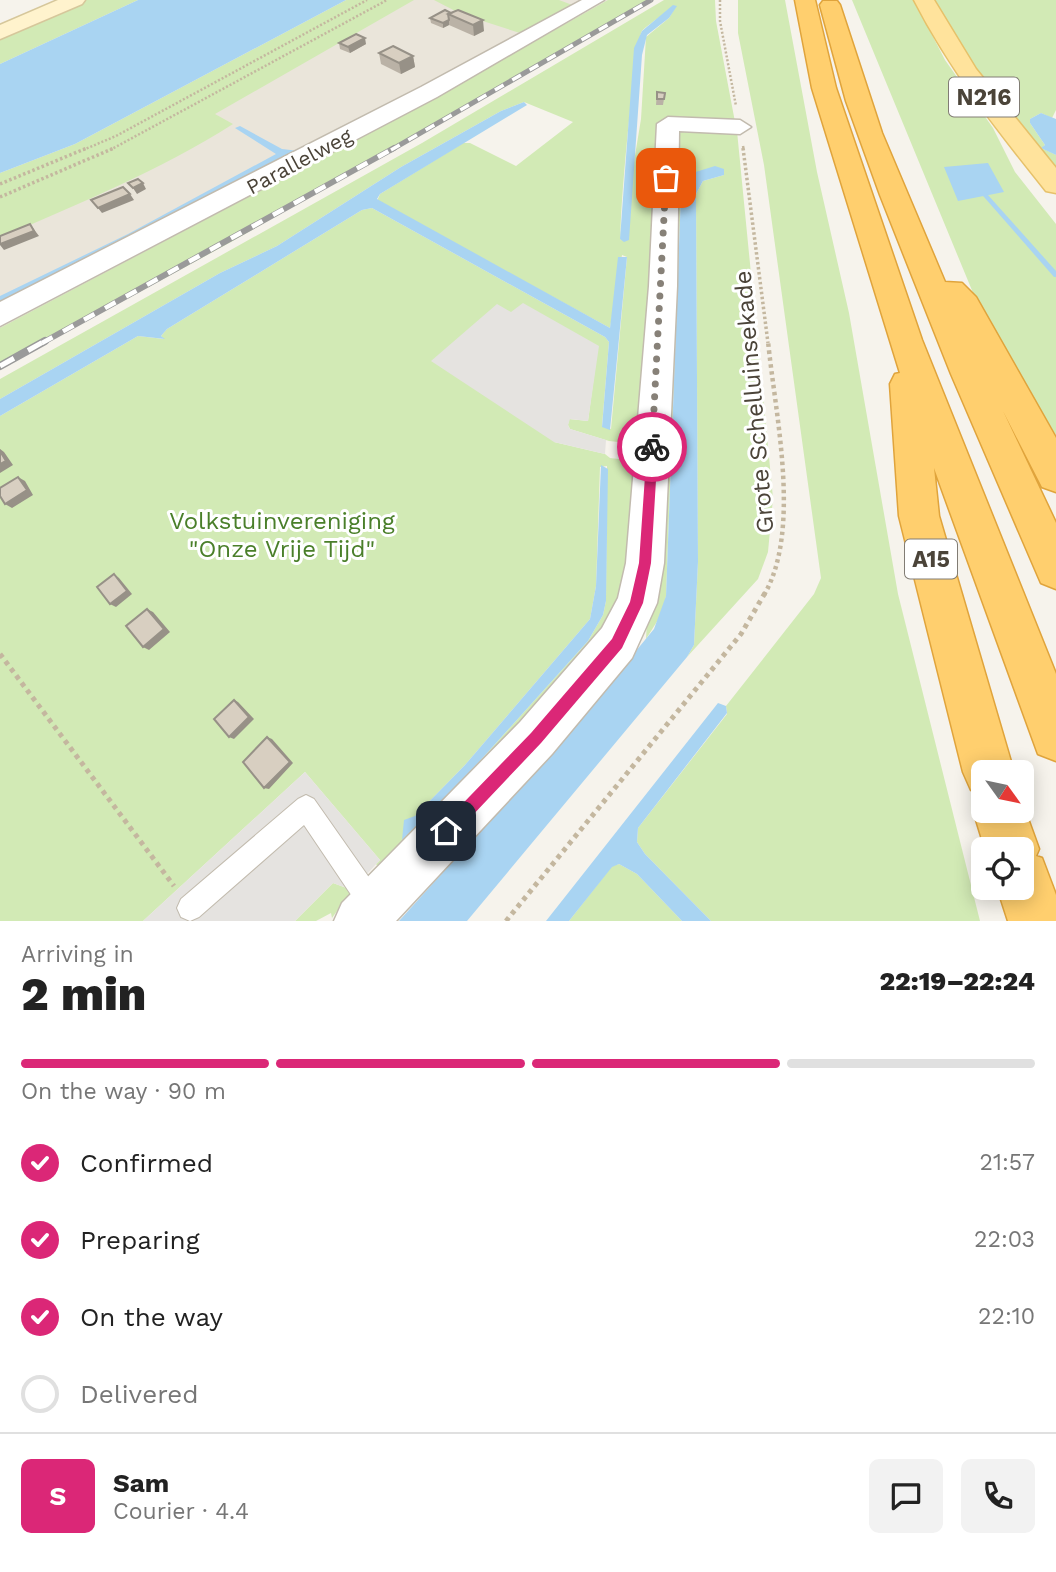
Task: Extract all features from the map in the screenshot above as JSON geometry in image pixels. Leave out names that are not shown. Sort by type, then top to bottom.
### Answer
[{"type":"highway","name":"A15","points":[[805,0],[827,100],[905,340],[1056,736]]},
{"type":"highway","points":[[829,0],[863,114],[920,259],[1056,569]]},
{"type":"highway","points":[[920,259],[965,305],[1056,475]]},
{"type":"highway","name":"A15","points":[[905,340],[919,516],[986,760]]},
{"type":"highway","points":[[1030,900],[1037,921]]},
{"type":"main road","name":"N216","points":[[924,0],[942,35],[984,97],[1056,185]]},
{"type":"street","points":[[0,33],[75,0]]},
{"type":"street","name":"Parallelweg","points":[[0,315],[395,111],[594,0]]},
{"type":"street","points":[[367,914],[536,738],[617,643],[632,613],[645,563],[663,286],[668,124],[740,127]]},
{"type":"lane","points":[[190,908],[306,807],[367,914]]},
{"type":"path","points":[[0,184],[116,136],[367,0]]},
{"type":"path","points":[[0,197],[132,140],[387,0]]},
{"type":"path","name":"Grote Schelluinsekade","points":[[506,921],[741,634],[771,583],[783,543],[783,498],[760,263],[740,127],[720,21],[720,0]]},
{"type":"path","points":[[0,654],[190,908]]},
{"type":"shaded area","points":[[402,0],[612,0],[90,295],[0,341],[0,218],[196,115]]},
{"type":"shaded area","points":[[523,303],[599,346],[588,421],[570,419],[568,425],[570,429],[606,440],[605,454],[554,442],[431,361],[497,304],[511,312]]},
{"type":"shaded area","points":[[305,772],[380,860],[352,890],[333,883],[295,921],[143,921]]},
{"type":"green space","points":[[85,0],[138,0],[0,64],[0,38]]},
{"type":"green space","points":[[346,0],[414,0],[215,114],[233,124],[205,141],[119,186],[0,238],[0,173],[75,144]]},
{"type":"green space","points":[[434,0],[559,0],[575,6],[523,34],[461,14]]},
{"type":"green space","points":[[608,0],[652,0],[231,242],[0,368],[0,328],[398,118]]},
{"type":"green space","name":"Volkstuinvereniging \"Onze Vrije Tijd\"","points":[[664,0],[715,0],[716,21],[735,122],[662,120],[646,445],[609,441],[570,429],[568,425],[569,419],[588,421],[598,346],[554,442],[605,454],[610,458],[645,462],[617,626],[379,868],[376,864],[380,860],[305,772],[143,921],[0,921],[0,416],[138,336],[164,339],[161,336],[167,329],[362,210],[372,208],[605,337],[609,342],[602,426],[611,429],[627,257],[622,255],[610,328],[377,201],[380,194],[463,143],[470,143],[516,166],[573,122],[524,102],[501,111],[401,167],[277,246],[220,273],[0,399],[0,379],[422,143]],"holes":[[[676,6],[669,18],[646,37],[641,119],[621,241],[628,134],[639,43],[642,31]],[[607,466],[606,601],[603,615],[588,641],[469,773],[415,816],[465,765],[590,619],[596,586],[600,467]]]},
{"type":"green space","points":[[738,0],[785,0],[817,172],[849,313],[898,594],[971,885],[971,900],[975,900],[980,921],[711,921],[645,854],[637,842],[638,828],[727,714],[726,706],[814,594],[821,578],[764,165],[738,33]]},
{"type":"green space","points":[[852,0],[914,0],[945,60],[993,128],[1015,172],[1056,224],[1056,435],[983,317]]},
{"type":"green space","points":[[935,0],[1056,0],[1056,110],[1052,118],[1041,113],[1030,119],[1030,123],[1045,145],[1042,148],[1056,155],[1056,168],[974,68]]},
{"type":"green space","points":[[675,130],[737,131],[773,498],[768,552],[758,579],[687,657],[694,645],[698,562],[696,194],[703,181],[724,175],[723,169],[681,193],[666,596],[663,612],[646,639]]},
{"type":"green space","points":[[619,864],[637,874],[682,921],[569,921],[612,866]]},
{"type":"green space","points":[[333,883],[352,890],[332,918],[331,913],[316,921],[295,921]]},
{"type":"water","points":[[138,0],[346,0],[75,144],[0,173],[0,64]]},
{"type":"water","points":[[673,5],[677,6],[669,18],[647,35],[642,55],[629,240],[624,242],[620,239],[634,48],[642,31]]},
{"type":"water","points":[[524,102],[527,105],[380,194],[377,199],[610,328],[618,257],[627,257],[610,430],[602,427],[609,342],[605,337],[372,208],[362,210],[167,329],[161,336],[165,339],[138,336],[0,416],[0,399],[220,273],[277,246],[401,167],[501,111]]},
{"type":"water","points":[[1041,113],[1056,119],[1056,155],[1041,148],[1045,145],[1030,123],[1030,119]]},
{"type":"water","points":[[240,126],[282,149],[299,151],[0,307],[0,296],[128,234],[276,154],[235,128]]},
{"type":"water","points":[[988,163],[1004,192],[958,201],[944,167]]},
{"type":"water","points":[[715,166],[724,169],[724,175],[703,181],[696,194],[698,562],[694,645],[687,657],[467,921],[399,921],[561,742],[654,629],[666,596],[681,193],[689,174]]},
{"type":"water","points":[[601,465],[608,469],[606,601],[603,615],[588,641],[469,773],[402,840],[404,820],[415,816],[465,765],[590,619],[596,586]]},
{"type":"water","points":[[718,703],[726,706],[727,713],[638,828],[637,842],[645,854],[711,921],[682,921],[637,874],[619,864],[612,867],[569,921],[546,921]]},
{"type":"building","points":[[445,10],[451,13],[448,14],[449,20],[443,23],[430,18]]},
{"type":"building","points":[[458,10],[483,20],[473,25],[448,14]]},
{"type":"building","points":[[356,34],[365,38],[348,47],[339,43]]},
{"type":"building","points":[[393,46],[413,56],[399,63],[379,53]]},
{"type":"building","points":[[657,92],[665,93],[664,99],[657,99]]},
{"type":"building","points":[[138,179],[143,183],[133,188],[128,183]]},
{"type":"building","points":[[123,187],[130,194],[98,208],[91,200]]},
{"type":"building","points":[[30,224],[34,231],[0,244],[0,236]]},
{"type":"building","points":[[0,451],[6,461],[0,464]]},
{"type":"building","points":[[18,477],[27,490],[5,504],[0,496],[0,488]]},
{"type":"building","points":[[114,574],[127,591],[110,604],[97,587]]},
{"type":"building","points":[[147,609],[164,629],[143,647],[126,626]]},
{"type":"building","points":[[234,700],[249,717],[229,737],[214,719]]},
{"type":"building","points":[[267,737],[290,762],[264,788],[243,762]]},
{"type":"waterway","points":[[986,196],[1056,275]]},
{"type":"railway","points":[[391,150],[651,0]]},
{"type":"railway","points":[[42,343],[394,148]]},
{"type":"railway","points":[[0,366],[45,341]]},
{"type":"way so far","points":[[652,447],[663,286],[666,178]]},
{"type":"route","points":[[446,831],[536,738],[617,643],[636,603],[645,563],[652,447]]}]
